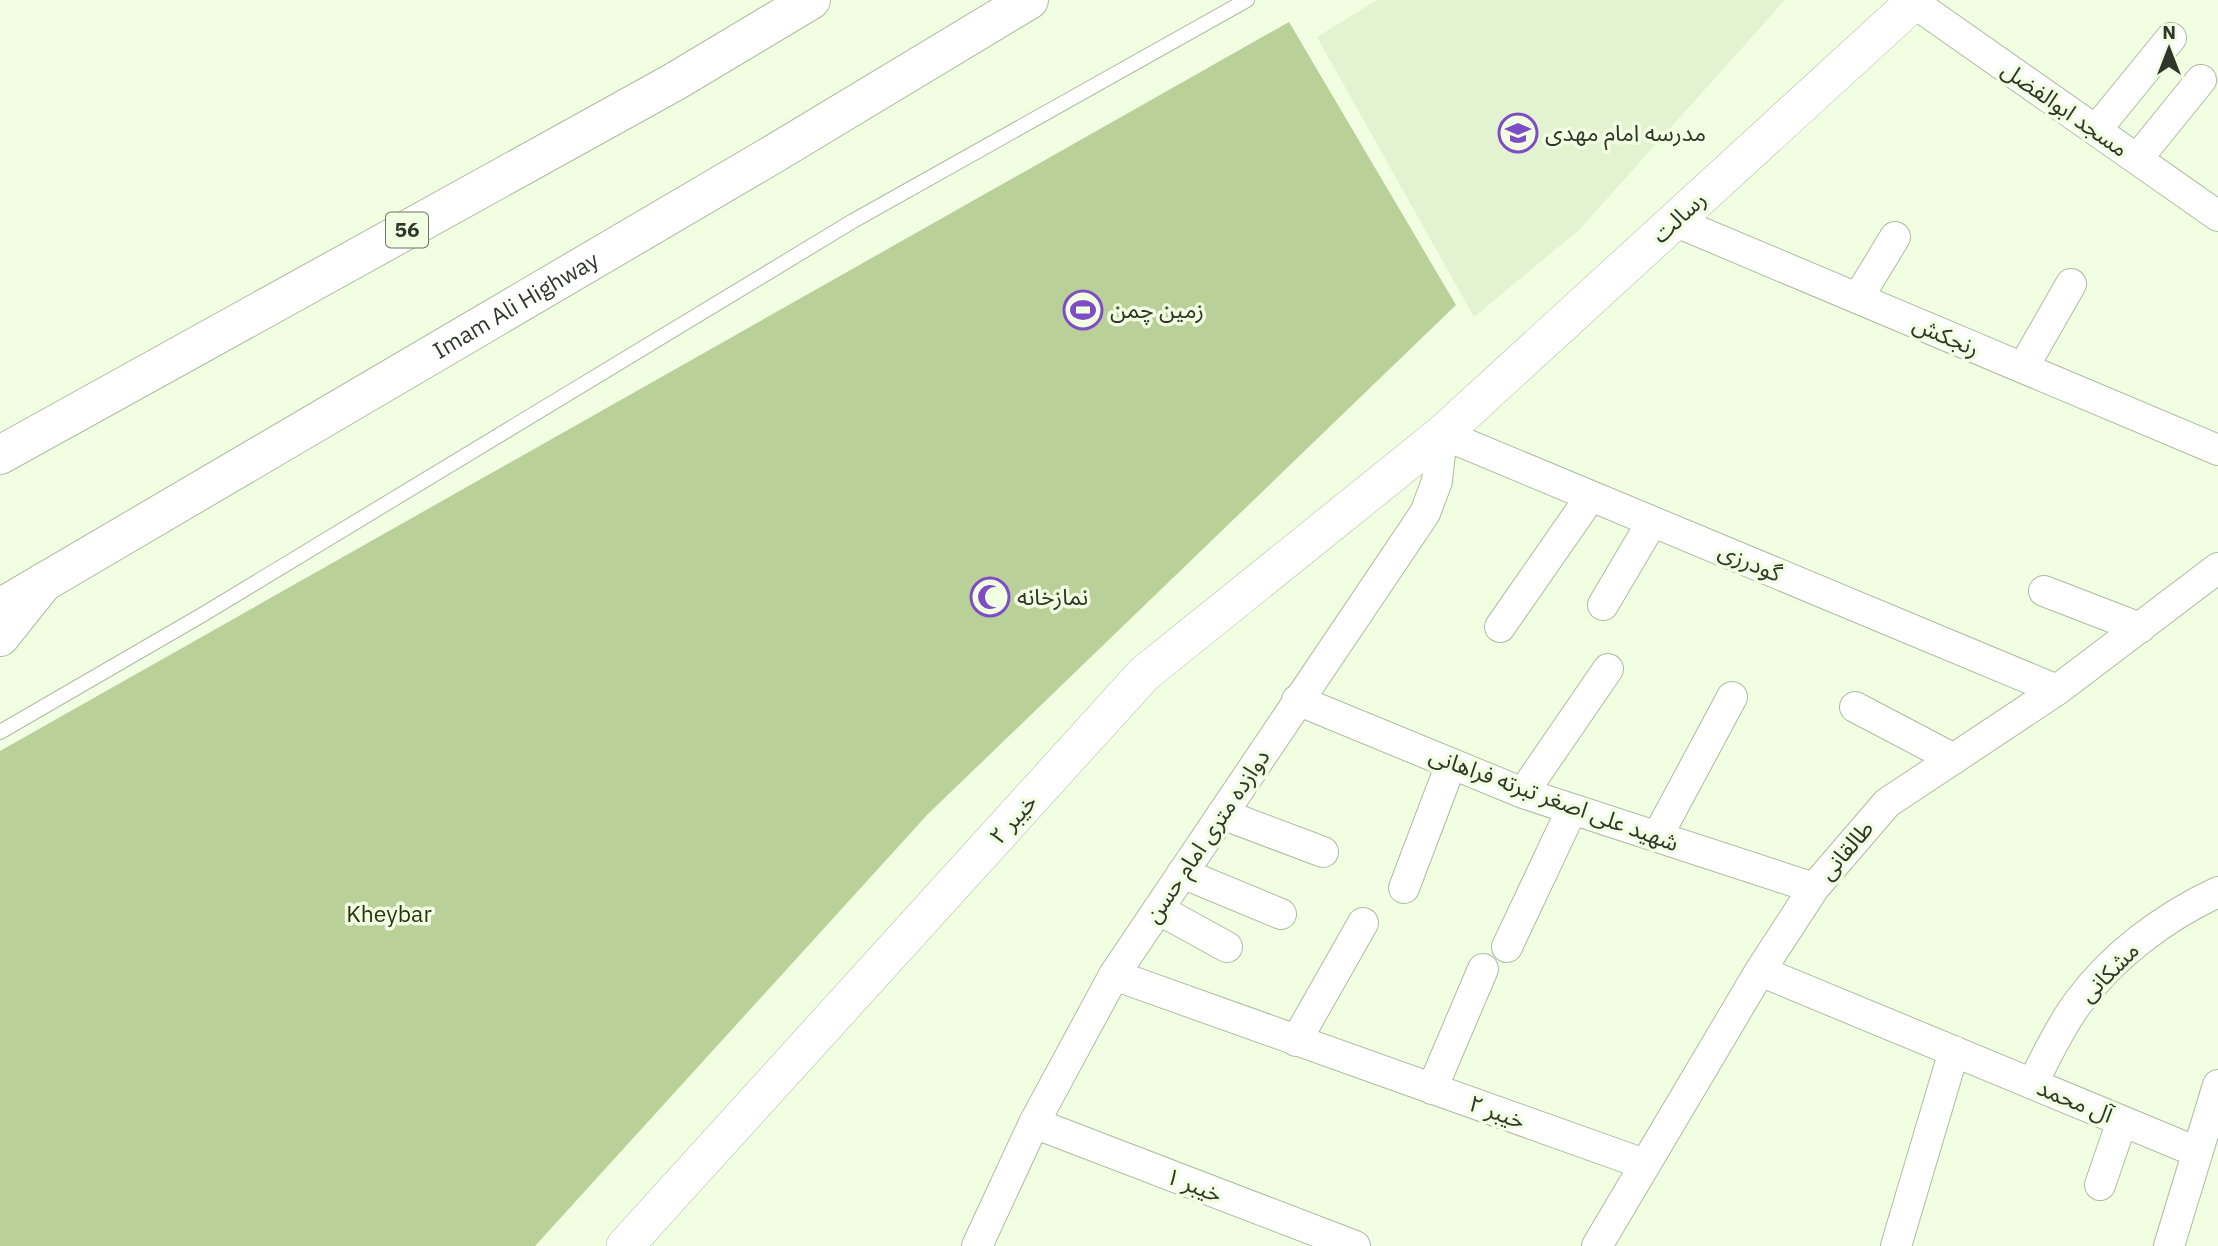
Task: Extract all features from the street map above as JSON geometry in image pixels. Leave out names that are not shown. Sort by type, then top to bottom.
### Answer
[{"type":"main road","name":"56","points":[[0,454],[674,82],[811,0]]},
{"type":"main road","name":"Imam Ali Highway","points":[[0,608],[765,159],[1029,0]]},
{"type":"main road","points":[[0,637],[44,582]]},
{"type":"street","name":"مسجد ابوالفضل","points":[[1913,1],[2137,159],[2213,201]]},
{"type":"street","name":"رسالت","points":[[1442,434],[1913,1]]},
{"type":"street","points":[[2095,130],[2171,38]]},
{"type":"street","points":[[2137,159],[2201,80]]},
{"type":"street","name":"رنجکش","points":[[1674,221],[2218,450]]},
{"type":"street","points":[[1858,298],[1895,237]]},
{"type":"street","points":[[2023,368],[2071,284]]},
{"type":"street","name":"گودرزی","points":[[1442,434],[2057,690]]},
{"type":"street","name":"دوازده متری امام حسن","points":[[978,1246],[1034,1123],[1114,975],[1425,513],[1437,481],[1442,434]]},
{"type":"street","name":"خیبر ۲","points":[[640,1240],[1144,674],[1442,434]]},
{"type":"street","points":[[1500,627],[1591,496]]},
{"type":"street","points":[[1603,605],[1652,522]]},
{"type":"street","name":"طالقانی","points":[[1597,1246],[1760,971],[1814,888],[1887,803],[2057,690],[2218,568]]},
{"type":"street","points":[[2044,591],[2140,628]]},
{"type":"street","points":[[1523,793],[1608,670]]},
{"type":"street","points":[[1657,837],[1732,697]]},
{"type":"street","name":"شهید علی اصغر تبرته فراهانی","points":[[1297,700],[1523,793],[1814,888]]},
{"type":"street","points":[[1855,707],[1954,759]]},
{"type":"street","points":[[1404,888],[1451,764]]},
{"type":"street","points":[[1507,947],[1572,810]]},
{"type":"street","points":[[1222,814],[1323,852]]},
{"type":"street","points":[[1182,873],[1281,914]]},
{"type":"street","name":"مشکانی","points":[[2032,1084],[2076,1005],[2125,951],[2194,903],[2218,892]]},
{"type":"street","points":[[1158,909],[1227,947]]},
{"type":"street","points":[[1296,1041],[1363,923]]},
{"type":"street","points":[[1432,1089],[1483,969]]},
{"type":"street","name":"آل محمد","points":[[1760,971],[2197,1152]]},
{"type":"street","name":"خیبر ۲","points":[[1114,975],[1644,1164]]},
{"type":"street","points":[[1896,1246],[1954,1051]]},
{"type":"street","points":[[2169,1246],[2218,1085]]},
{"type":"street","points":[[2100,1185],[2122,1121]]},
{"type":"street","name":"خیبر ۱","points":[[1034,1123],[1355,1246]]},
{"type":"lane","points":[[0,732],[202,615],[853,221],[1247,0]]},
{"type":"shaded area","name":"مدرسه امام مهدی","points":[[1377,0],[1785,0],[1579,230],[1474,317],[1317,37]]},
{"type":"green space","name":"Kheybar","points":[[1289,22],[1456,305],[927,815],[535,1246],[0,1246],[0,751]]},
{"type":"place","name":"مدرسه امام مهدی","points":[[1518,133]]},
{"type":"place","name":"زمین چمن","points":[[1083,310]]},
{"type":"place","name":"نمازخانه","points":[[990,597]]}]
